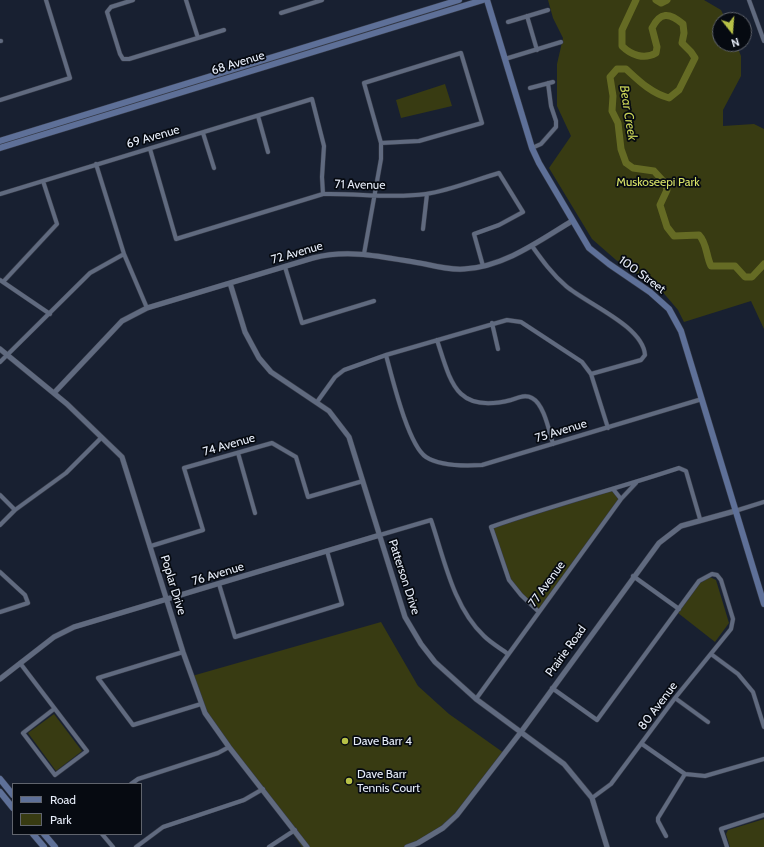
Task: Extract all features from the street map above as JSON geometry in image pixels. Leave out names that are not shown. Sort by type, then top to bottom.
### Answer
[{"type":"main road","name":"68 Avenue","points":[[0,141],[459,0]]},
{"type":"main road","name":"68 Avenue","points":[[0,148],[483,0]]},
{"type":"main road","name":"100 Street","points":[[487,0],[532,148],[572,221],[595,254],[650,292],[669,309],[681,331],[764,604]]},
{"type":"main road","points":[[0,779],[12,794]]},
{"type":"main road","points":[[0,792],[12,807]]},
{"type":"main road","points":[[34,835],[44,847]]},
{"type":"main road","points":[[45,835],[55,847]]},
{"type":"street","points":[[0,100],[70,78],[46,0]]},
{"type":"street","points":[[133,0],[114,6],[108,10],[108,17],[123,59],[128,59],[224,30]]},
{"type":"street","points":[[186,0],[198,38]]},
{"type":"street","points":[[281,13],[312,1],[322,0]]},
{"type":"street","points":[[749,0],[764,41]]},
{"type":"street","points":[[508,22],[548,10]]},
{"type":"street","points":[[527,16],[537,50]]},
{"type":"street","points":[[505,59],[561,42]]},
{"type":"street","points":[[364,254],[381,159],[381,143],[364,83],[462,53],[482,124],[419,141],[381,143]]},
{"type":"street","points":[[530,88],[550,82],[551,106],[556,121],[556,127],[541,144],[532,148]]},
{"type":"street","name":"69 Avenue","points":[[0,194],[312,99],[324,146],[322,177],[323,194]]},
{"type":"street","points":[[258,116],[268,152]]},
{"type":"street","points":[[203,133],[214,168]]},
{"type":"street","name":"71 Avenue","points":[[150,149],[176,239],[323,194],[347,193],[375,196],[426,194],[499,173],[523,212],[499,225],[474,234],[483,266]]},
{"type":"street","points":[[96,164],[124,254],[147,308]]},
{"type":"street","points":[[43,181],[57,224],[2,281],[50,314]]},
{"type":"street","points":[[423,229],[426,194]]},
{"type":"street","name":"72 Avenue","points":[[54,393],[122,321],[147,308],[333,254],[364,254],[455,269],[483,266],[512,256],[532,246],[572,221]]},
{"type":"street","points":[[532,246],[545,264],[566,286],[634,332],[644,349],[645,355],[641,360],[591,374]]},
{"type":"street","points":[[0,362],[90,273],[124,254]]},
{"type":"street","points":[[285,267],[302,323],[374,301]]},
{"type":"street","name":"Patterson Drive","points":[[230,283],[245,332],[259,358],[271,372],[329,411],[349,437],[405,617],[421,644],[435,662],[476,699],[564,764],[592,798],[607,847]]},
{"type":"street","points":[[317,402],[335,377],[344,370],[386,355],[492,323],[507,320],[521,322],[582,362],[591,374],[608,428]]},
{"type":"street","points":[[492,323],[498,349]]},
{"type":"street","points":[[437,340],[449,376],[458,392],[465,398],[483,405],[496,404],[525,396],[532,398],[543,413],[553,444]]},
{"type":"street","name":"Poplar Drive","points":[[0,348],[54,393],[122,457],[183,652],[205,713],[229,747],[307,847]]},
{"type":"street","name":"75 Avenue","points":[[386,355],[392,381],[414,445],[426,457],[454,466],[482,465],[702,399]]},
{"type":"street","points":[[0,525],[15,510],[66,473],[101,438]]},
{"type":"street","name":"74 Avenue","points":[[151,546],[203,530],[184,468],[272,443],[296,457],[308,497],[363,481]]},
{"type":"street","points":[[238,453],[256,513]]},
{"type":"street","points":[[539,612],[521,595],[509,580],[491,527],[542,509],[636,483],[679,468],[686,471],[700,519]]},
{"type":"street","name":"77 Avenue","points":[[476,699],[620,499],[636,483]]},
{"type":"street","points":[[614,489],[620,499]]},
{"type":"street","points":[[0,495],[15,510]]},
{"type":"street","name":"Prairie Road","points":[[407,847],[418,843],[443,828],[457,815],[521,732],[633,576],[659,543],[681,526],[700,519],[735,511],[764,502]]},
{"type":"street","name":"76 Avenue","points":[[0,679],[54,637],[74,627],[431,520],[452,584],[467,615],[484,636],[508,654]]},
{"type":"street","points":[[219,584],[234,637],[342,604],[326,551]]},
{"type":"street","points":[[0,572],[25,595],[28,603],[0,612]]},
{"type":"street","name":"80 Avenue","points":[[592,798],[611,784],[675,698],[731,629],[733,619],[721,580],[718,576],[712,574],[698,581],[679,609]]},
{"type":"street","points":[[552,688],[597,720],[679,609],[633,576]]},
{"type":"street","points":[[183,652],[98,678],[133,725],[201,704]]},
{"type":"street","points":[[711,654],[738,674],[753,692],[764,727]]},
{"type":"street","points":[[20,663],[87,751],[55,775],[23,733],[54,709]]},
{"type":"street","points":[[675,698],[708,722]]},
{"type":"street","points":[[642,744],[685,774],[705,776],[764,759]]},
{"type":"street","points":[[132,783],[138,779],[218,753],[229,747]]},
{"type":"street","points":[[666,836],[658,821],[658,818],[685,774]]},
{"type":"street","points":[[136,847],[163,827],[244,800],[263,789]]},
{"type":"street","points":[[727,847],[721,829],[764,816]]},
{"type":"street","points":[[270,847],[295,830]]},
{"type":"street","points":[[103,835],[113,847]]},
{"type":"green space","name":"Muskoseepi Park","points":[[548,0],[704,0],[721,10],[722,12],[712,12],[712,52],[739,52],[741,56],[741,76],[723,110],[723,126],[754,124],[764,129],[764,329],[751,301],[684,322],[678,310],[661,290],[616,260],[592,239],[549,168],[571,136],[557,106],[557,64],[563,38],[553,18]]},
{"type":"green space","points":[[445,84],[452,106],[401,118],[396,100]]},
{"type":"green space","points":[[613,489],[621,499],[539,612],[509,580],[491,527]]},
{"type":"green space","points":[[710,577],[716,580],[729,623],[715,642],[678,613],[700,583]]},
{"type":"green space","points":[[381,622],[418,686],[449,714],[504,753],[457,816],[437,831],[410,847],[302,847],[263,789],[205,713],[192,676]]},
{"type":"green space","points":[[54,714],[82,751],[56,771],[28,733]]},
{"type":"green space","points":[[764,819],[764,847],[730,847],[726,834],[728,830]]},
{"type":"waterway","name":"Bear Creek","points":[[636,0],[622,30],[622,46],[629,52],[638,56],[647,56],[656,53],[657,47],[652,28],[658,19],[669,16],[683,24],[684,33],[682,43],[695,58],[679,90],[669,98],[651,90],[626,69],[617,69],[610,77],[613,96],[612,111],[618,123],[621,149],[626,163],[633,168],[654,171],[665,183],[667,190],[660,205],[667,227],[674,236],[699,235],[704,242],[711,266],[735,266],[745,277],[752,277],[764,264]]},
{"type":"waterway","name":"Bear Creek","points":[[656,0],[661,3],[667,0]]},
{"type":"place","name":"Dave Barr 4","points":[[345,741]]},
{"type":"place","name":"Dave Barr Tennis Court","points":[[349,781]]}]
